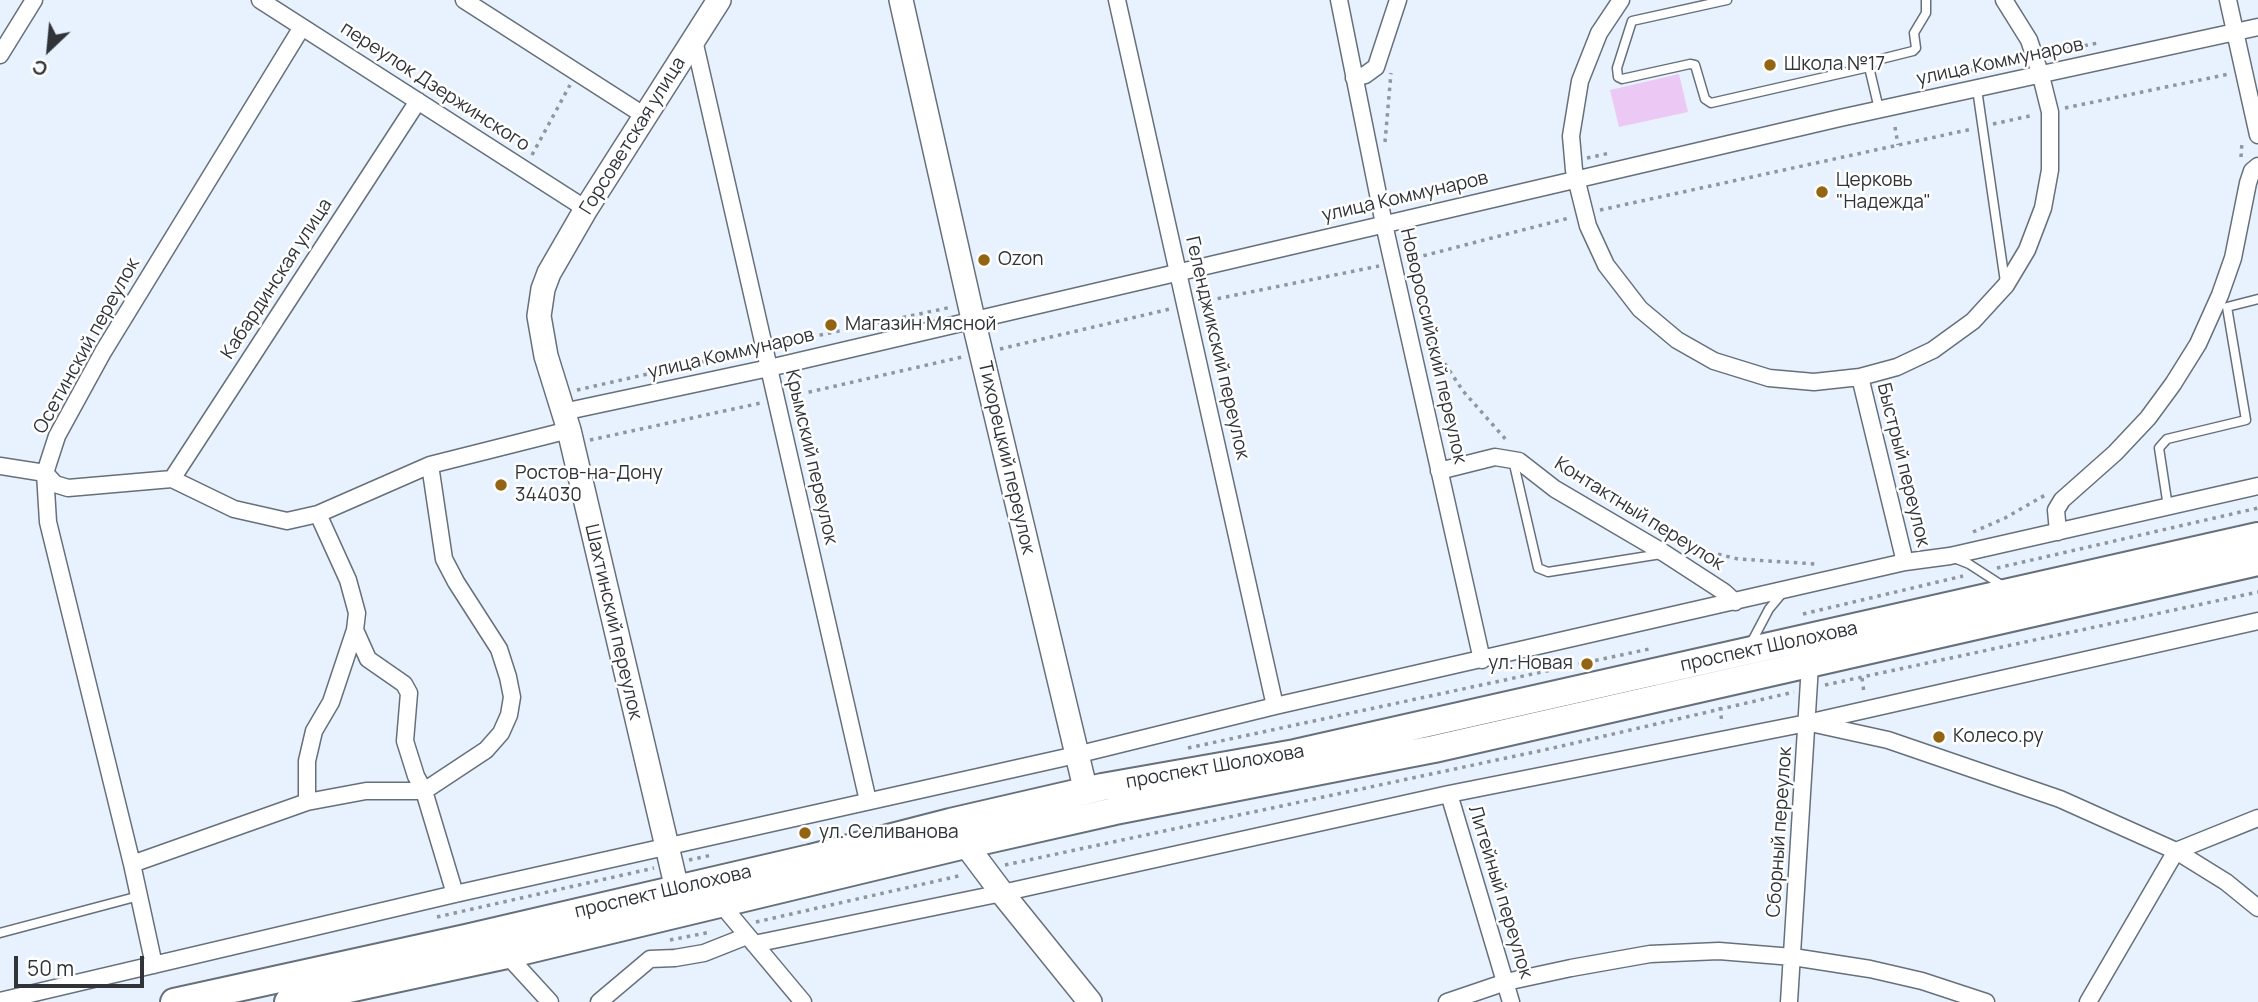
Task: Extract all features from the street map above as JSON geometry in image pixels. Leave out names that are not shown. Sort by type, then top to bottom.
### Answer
[{"type":"main road","name":"проспект Шолохова","points":[[174,1002],[810,858],[950,821],[1086,792],[1295,753],[2258,536]]},
{"type":"main road","name":"проспект Шолохова","points":[[288,1002],[507,956],[1115,811],[1434,749],[1717,684],[1810,677],[2258,562]]},
{"type":"street","points":[[0,55],[34,0]]},
{"type":"street","name":"переулок Дзержинского","points":[[260,0],[586,209]]},
{"type":"street","points":[[464,0],[645,116]]},
{"type":"street","name":"Горсоветская улица","points":[[549,273],[586,209],[719,0]]},
{"type":"street","name":"Тихорецкий переулок","points":[[901,0],[973,320],[1086,792]]},
{"type":"street","name":"Геленджикский переулок","points":[[1117,0],[1275,706]]},
{"type":"street","name":"Новороссийский переулок","points":[[1339,0],[1392,263],[1482,660]]},
{"type":"street","points":[[1354,78],[1366,75],[1376,67],[1398,0]]},
{"type":"street","points":[[1621,0],[1599,33],[1580,81],[1571,136],[1584,214],[1606,265],[1640,309],[1677,340],[1714,361],[1769,378],[1814,382],[1860,377],[1897,367],[1933,350],[1973,321],[2006,285],[2027,250],[2043,208],[2050,170],[2050,111],[2029,40],[2004,0]]},
{"type":"street","points":[[2228,0],[2258,135]]},
{"type":"street","name":"Осетинский переулок","points":[[154,965],[132,864],[48,522],[45,473],[57,436],[103,352],[302,27]]},
{"type":"street","name":"улица Коммунаров","points":[[172,479],[234,509],[286,521],[318,514],[430,465],[568,429],[769,368],[1576,178],[2258,27]]},
{"type":"street","name":"Крымский переулок","points":[[694,40],[868,801]]},
{"type":"street","name":"Кабардинская улица","points":[[172,479],[418,101]]},
{"type":"street","points":[[2058,531],[2056,510],[2062,500],[2115,453],[2148,418],[2174,384],[2198,344],[2233,258],[2248,183],[2252,171],[2258,166]]},
{"type":"street","name":"Шахтинский переулок","points":[[549,273],[543,289],[539,316],[546,356],[568,429],[677,889]]},
{"type":"street","name":"Быстрый переулок","points":[[1860,377],[1905,562]]},
{"type":"street","points":[[1440,471],[1495,457],[1513,460]]},
{"type":"street","name":"Контактный переулок","points":[[1513,460],[1519,461],[1555,489],[1664,553],[1735,602]]},
{"type":"street","points":[[132,864],[307,802],[366,791],[425,791],[486,750],[501,733],[509,716],[512,697],[499,649],[456,583],[444,559],[430,465]]},
{"type":"street","points":[[0,466],[45,473],[55,484],[68,488],[172,479]]},
{"type":"street","points":[[0,1001],[1905,562],[1950,556],[2258,486]]},
{"type":"street","points":[[307,802],[307,761],[314,731],[331,702],[355,630],[357,613],[348,580],[318,514]]},
{"type":"street","points":[[599,1002],[650,959],[704,953],[746,935],[1002,894],[1449,794],[1807,723],[2258,621]]},
{"type":"street","points":[[355,630],[368,659],[404,684],[409,693],[405,741],[416,776],[425,791],[455,894]]},
{"type":"street","name":"Сборный переулок","points":[[1789,1002],[1810,677]]},
{"type":"street","points":[[1807,723],[1888,740],[2060,799],[2176,851],[2226,882],[2258,908]]},
{"type":"street","name":"Литейный переулок","points":[[1449,794],[1511,1002]]},
{"type":"street","points":[[2088,1002],[2176,851],[2258,818]]},
{"type":"street","points":[[950,821],[1002,894],[1090,1002]]},
{"type":"street","points":[[721,904],[803,1002]]},
{"type":"street","points":[[1447,1002],[1506,982],[1650,954],[1718,951],[1793,957],[1870,969],[1922,981],[1986,1002]]},
{"type":"street","points":[[507,956],[541,1000]]},
{"type":"lane","points":[[1727,0],[1632,21],[1616,68],[1618,77],[1622,79],[1695,65],[1705,99],[1711,103],[1869,67],[1877,60],[1916,48],[1914,33],[1926,13],[1926,0]]},
{"type":"lane","points":[[1869,67],[1879,109]]},
{"type":"lane","points":[[1977,89],[2006,285]]},
{"type":"lane","points":[[2168,507],[2159,448],[2167,439],[2246,420],[2227,307],[2258,299]]},
{"type":"lane","points":[[1513,460],[1538,568],[1548,572],[1664,553]]},
{"type":"lane","points":[[1950,556],[1969,564],[2011,592]]},
{"type":"lane","points":[[1747,653],[1769,609],[1784,591]]},
{"type":"lane","points":[[0,933],[139,896]]},
{"type":"path","points":[[568,429],[776,399],[1186,305],[1392,263],[1584,214],[2244,69]]},
{"type":"path","points":[[1385,152],[1392,70]]},
{"type":"path","points":[[524,170],[577,73]]},
{"type":"path","points":[[1895,127],[1898,145]]},
{"type":"path","points":[[671,940],[746,935],[984,870],[1553,748],[1810,677],[2258,592]]},
{"type":"shaded area","points":[[1679,74],[1688,112],[1619,127],[1610,90]]},
{"type":"place","name":"Школа №17","points":[[1770,65]]},
{"type":"place","name":"Церковь \"Надежда\"","points":[[1822,192]]},
{"type":"place","name":"Ozon","points":[[984,260]]},
{"type":"place","name":"Магазин Мясной","points":[[831,325]]},
{"type":"place","name":"Ростов-на-Дону 344030","points":[[501,485]]},
{"type":"place","name":"ул. Новая","points":[[1587,664]]},
{"type":"place","name":"Колесо.ру","points":[[1939,737]]},
{"type":"place","name":"ул. Селиванова","points":[[805,833]]}]
